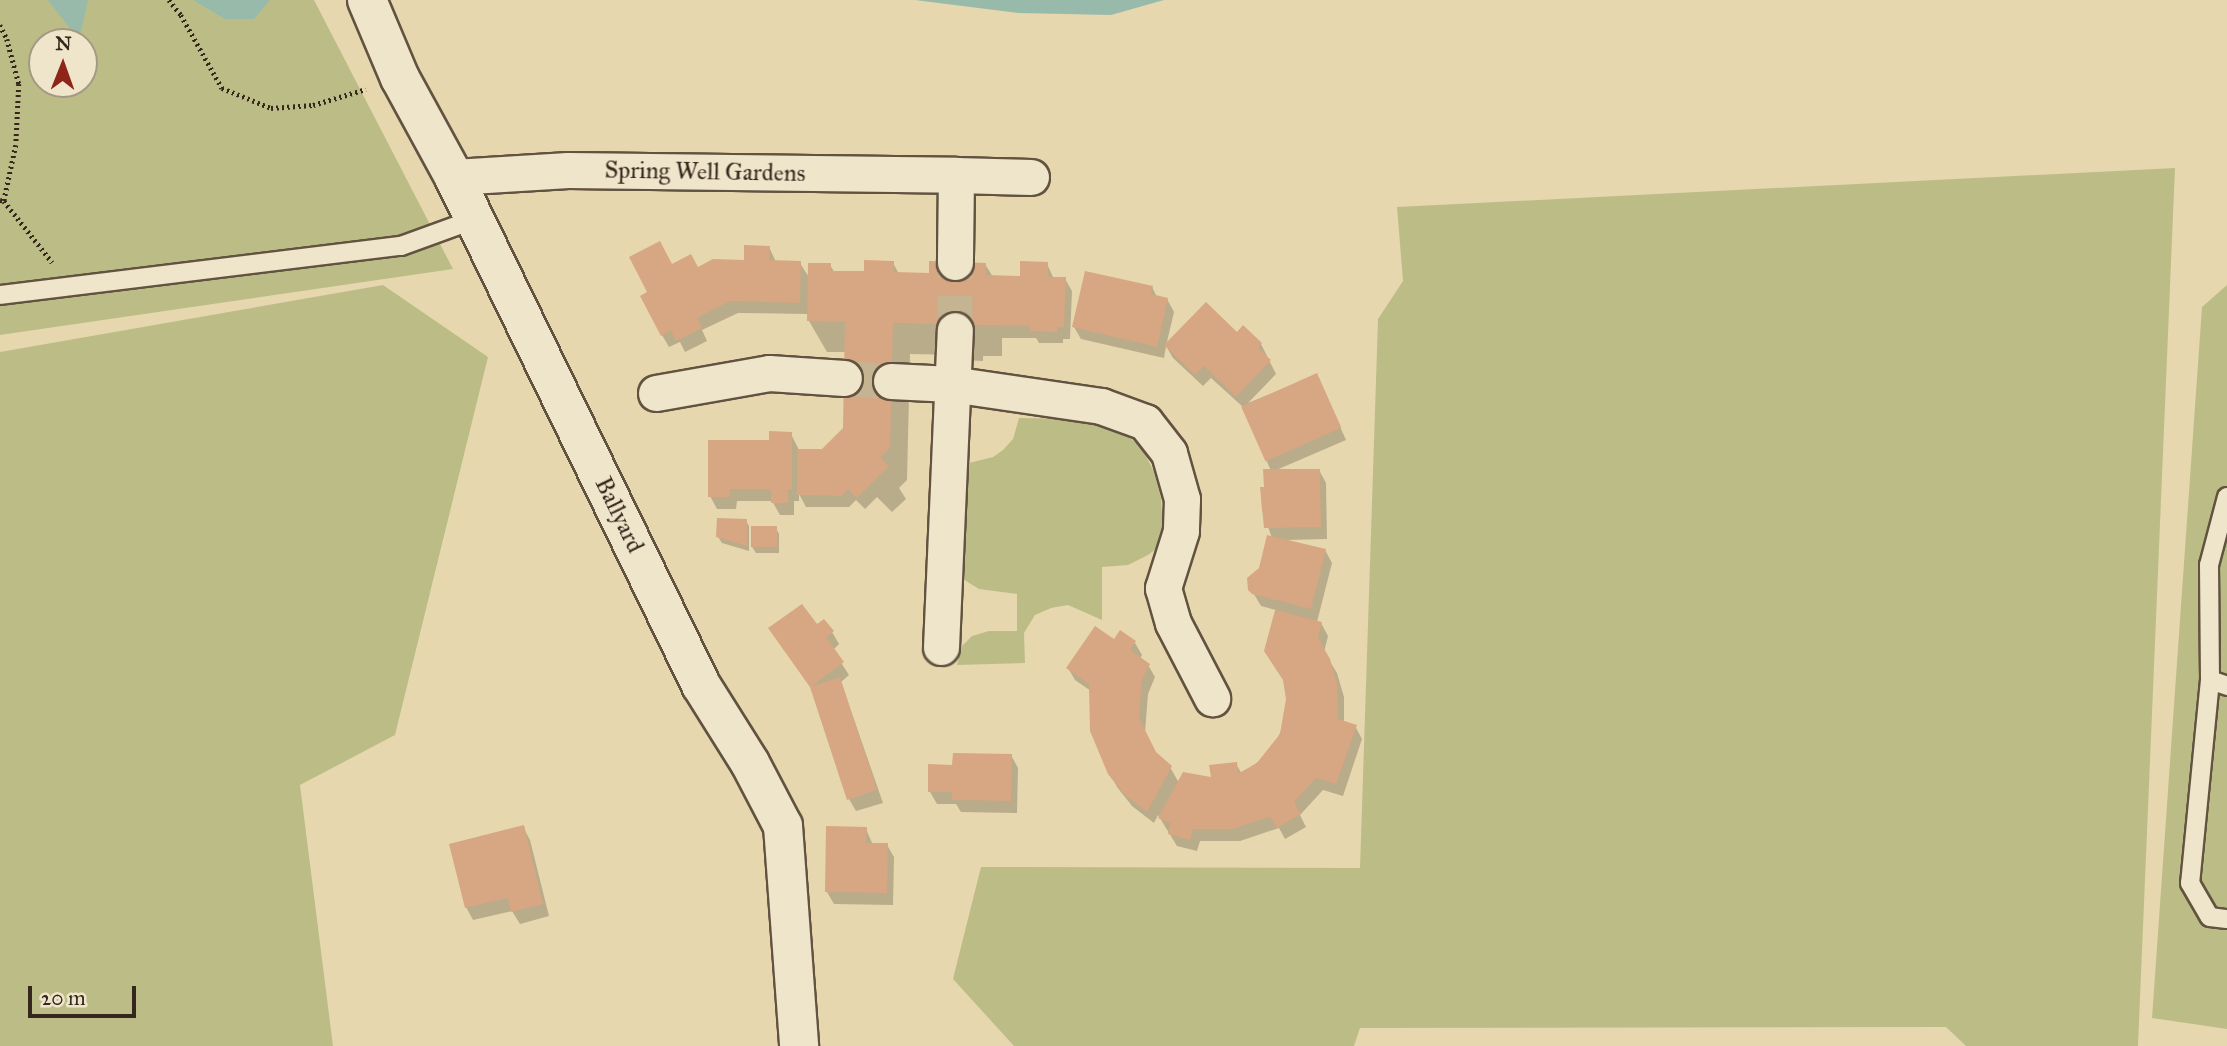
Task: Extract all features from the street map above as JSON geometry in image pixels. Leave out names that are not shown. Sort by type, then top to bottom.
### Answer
[{"type":"street","name":"Ballyard","points":[[368,0],[400,78],[475,219],[701,685],[750,763],[783,826],[799,1046]]},
{"type":"street","name":"Spring Well Gardens","points":[[454,177],[568,170],[1031,177]]},
{"type":"street","points":[[955,262],[956,175]]},
{"type":"street","points":[[941,647],[955,330]]},
{"type":"street","points":[[656,393],[769,373],[844,378]]},
{"type":"street","points":[[891,381],[951,384],[1101,406],[1145,422],[1169,453],[1182,499],[1181,531],[1163,588],[1173,623],[1212,698]]},
{"type":"lane","points":[[0,295],[401,246],[475,219]]},
{"type":"lane","points":[[2227,497],[2209,565],[2218,683],[2190,883],[2210,917],[2227,919]]},
{"type":"path","points":[[169,0],[181,15],[222,88],[271,108],[313,105],[400,78]]},
{"type":"path","points":[[0,25],[7,39],[19,84],[16,145],[2,201],[71,288]]},
{"type":"green space","points":[[0,0],[314,0],[453,269],[0,335]]},
{"type":"green space","points":[[2175,168],[2138,1046],[1966,1046],[1946,1027],[1360,1028],[1354,1046],[1014,1046],[953,979],[981,867],[1360,868],[1378,319],[1403,281],[1397,207]]},
{"type":"green space","points":[[383,285],[488,357],[395,735],[300,785],[333,1046],[0,1046],[0,352]]},
{"type":"green space","points":[[2227,285],[2227,1029],[2152,1018],[2202,307]]},
{"type":"green space","points":[[1019,418],[1080,419],[1123,433],[1141,446],[1154,472],[1161,498],[1163,532],[1156,549],[1148,555],[1128,565],[1102,567],[1102,620],[1068,605],[1051,608],[1035,615],[1024,633],[1025,663],[957,665],[962,646],[972,636],[989,631],[1017,631],[1017,594],[979,589],[961,578],[965,464],[993,457],[1003,450],[1013,439]]},
{"type":"shaded area","points":[[48,0],[88,0],[82,28],[70,28]]},
{"type":"shaded area","points":[[193,0],[270,0],[254,19],[225,19]]},
{"type":"shaded area","points":[[915,0],[1164,0],[1111,15],[1018,13]]},
{"type":"building","points":[[660,241],[672,264],[691,254],[698,267],[713,259],[744,260],[744,245],[770,246],[769,260],[801,261],[800,303],[730,301],[697,318],[702,328],[676,341],[671,331],[661,336],[640,296],[647,292],[629,257]]},
{"type":"building","points":[[864,260],[894,261],[894,272],[929,273],[929,261],[986,263],[986,275],[1020,276],[1020,261],[1048,262],[1048,277],[1066,277],[1064,328],[1057,327],[1057,332],[1030,331],[1030,326],[893,323],[890,448],[880,458],[889,466],[857,498],[848,489],[842,496],[797,495],[797,449],[822,449],[843,428],[845,322],[807,321],[808,263],[831,263],[831,271],[864,271]]},
{"type":"building","points":[[1085,271],[1153,286],[1151,294],[1168,298],[1157,347],[1072,327]]},
{"type":"building","points":[[1206,302],[1237,332],[1243,325],[1262,343],[1258,348],[1271,360],[1236,397],[1204,366],[1195,375],[1164,345]]},
{"type":"building","points":[[1317,373],[1341,428],[1266,462],[1241,407]]},
{"type":"building","points":[[769,431],[792,432],[792,489],[788,489],[788,503],[771,503],[771,489],[730,489],[730,497],[708,497],[708,440],[769,440]]},
{"type":"building","points":[[1263,469],[1320,469],[1321,527],[1264,528],[1260,487],[1264,487]]},
{"type":"building","points":[[717,518],[747,519],[747,546],[716,537]]},
{"type":"building","points":[[751,526],[777,526],[777,547],[751,547]]},
{"type":"building","points":[[1267,535],[1326,549],[1311,609],[1252,594],[1248,590],[1247,578],[1259,568]]},
{"type":"building","points":[[802,604],[817,624],[824,619],[834,631],[826,637],[844,662],[810,687],[768,628]]},
{"type":"building","points":[[1275,610],[1322,622],[1318,638],[1330,659],[1337,683],[1338,719],[1357,725],[1336,784],[1316,778],[1294,802],[1301,814],[1277,828],[1270,817],[1232,829],[1193,829],[1190,840],[1168,834],[1170,823],[1158,818],[1183,772],[1211,777],[1209,765],[1237,762],[1238,773],[1241,772],[1257,763],[1280,734],[1286,699],[1283,680],[1264,651]]},
{"type":"building","points":[[1095,626],[1114,639],[1120,630],[1136,641],[1130,650],[1150,664],[1142,680],[1139,718],[1156,752],[1172,766],[1147,812],[1123,793],[1108,774],[1090,731],[1089,684],[1066,668]]},
{"type":"building","points":[[840,677],[877,790],[847,800],[810,687]]},
{"type":"building","points":[[953,753],[1012,754],[1011,801],[952,800],[952,792],[928,792],[928,764],[952,765]]},
{"type":"building","points":[[524,825],[543,904],[511,912],[508,898],[465,908],[449,844]]},
{"type":"building","points":[[826,826],[867,827],[866,843],[888,843],[887,893],[825,892]]},
{"type":"tunnel","points":[[955,262],[955,330]]},
{"type":"tunnel","points":[[844,378],[891,381]]}]
